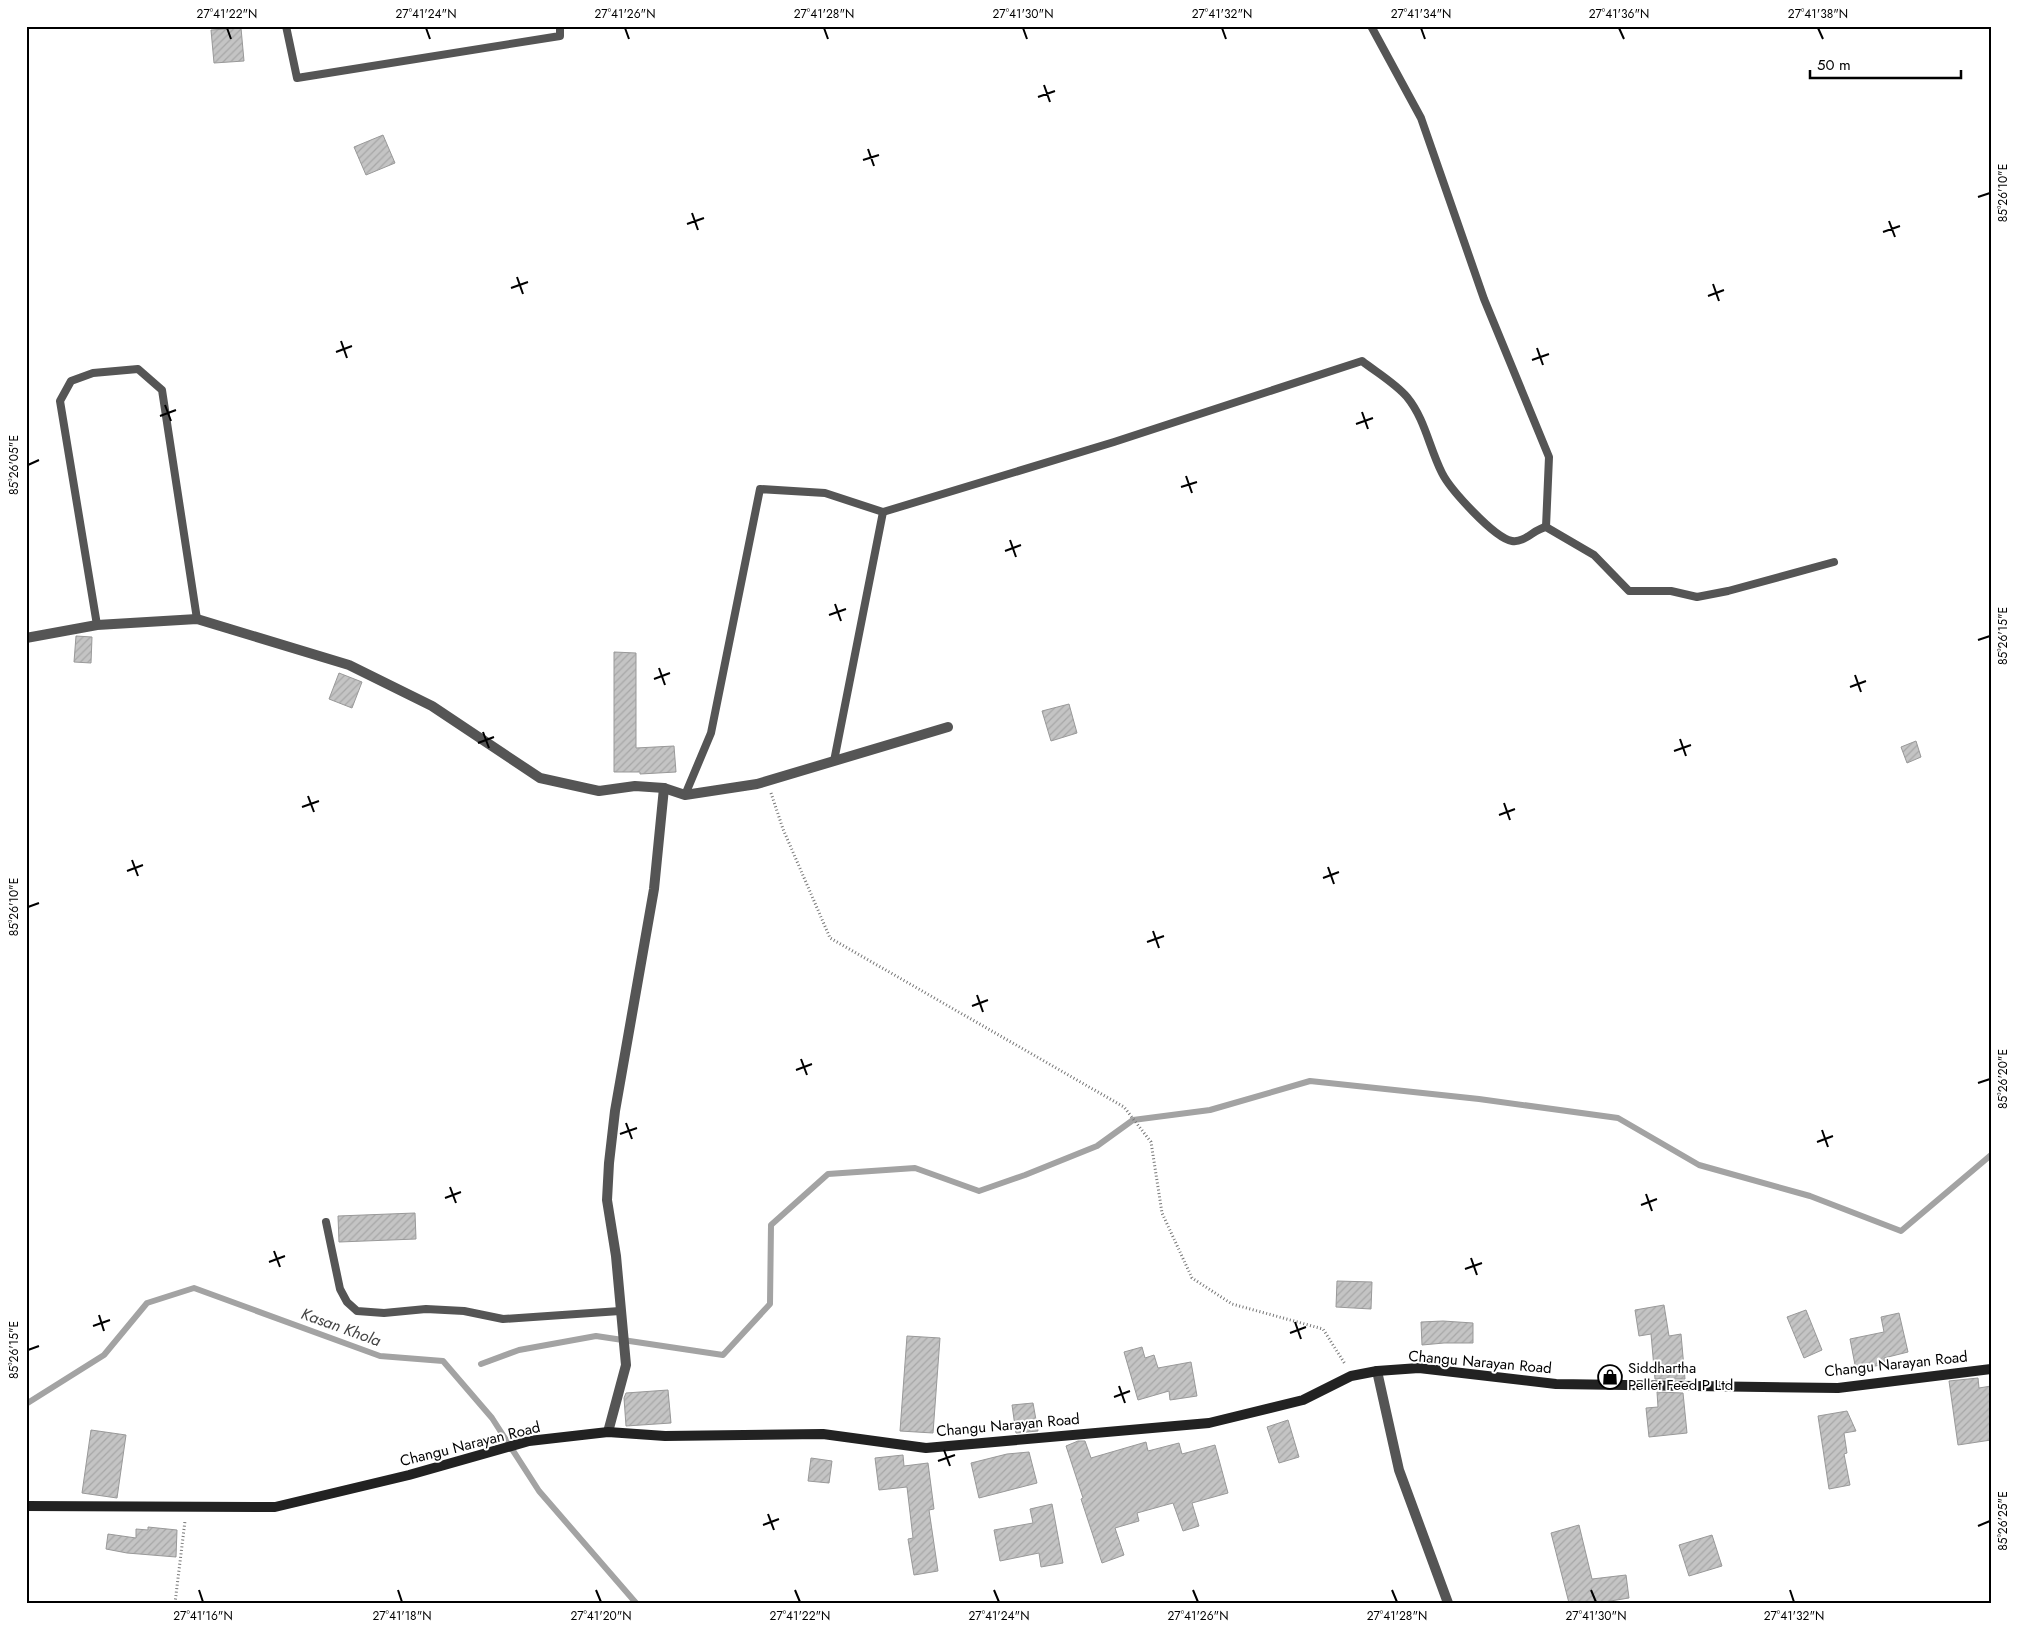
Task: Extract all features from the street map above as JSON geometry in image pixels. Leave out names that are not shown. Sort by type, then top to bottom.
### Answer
[{"type":"main road","name":"Changu Narayan Road","points":[[26,1506],[275,1507],[409,1476],[489,1451],[529,1441],[608,1432],[665,1436],[823,1434],[926,1448],[1208,1424],[1303,1400],[1351,1376],[1377,1371],[1419,1368],[1556,1384],[1838,1388],[1991,1369]]},
{"type":"street","points":[[26,638],[97,625],[197,619],[349,665],[432,706],[540,778],[599,791],[635,786],[664,788],[685,795],[767,781],[948,727]]},
{"type":"street","points":[[608,1432],[626,1365],[616,1256],[607,1200],[609,1163],[654,889],[664,788]]},
{"type":"street","points":[[1377,1371],[1399,1470],[1448,1603]]},
{"type":"lane","points":[[286,26],[297,78],[560,36],[560,26]]},
{"type":"lane","points":[[1371,26],[1421,118],[1484,300],[1549,457],[1546,526]]},
{"type":"lane","points":[[685,795],[711,733],[760,488],[825,492],[883,512],[1114,442],[1362,361],[1406,395],[1419,415],[1442,474],[1488,527],[1511,541],[1521,541],[1539,528],[1546,526],[1594,555],[1629,591],[1671,590],[1697,597],[1728,591],[1834,562]]},
{"type":"lane","points":[[97,625],[60,401],[71,381],[93,374],[138,369],[162,390],[197,619]]},
{"type":"lane","points":[[834,761],[883,512]]},
{"type":"lane","points":[[326,1222],[340,1289],[347,1302],[357,1311],[384,1313],[436,1310],[464,1311],[503,1319],[620,1311]]},
{"type":"path","points":[[767,781],[783,829],[830,938],[1124,1107],[1151,1142],[1162,1213],[1192,1278],[1232,1304],[1323,1329],[1351,1376]]},
{"type":"path","points":[[175,1603],[187,1506]]},
{"type":"building","points":[[241,28],[244,61],[214,63],[211,30]]},
{"type":"building","points":[[383,135],[395,163],[366,175],[354,147]]},
{"type":"building","points":[[76,636],[92,637],[91,663],[74,662]]},
{"type":"building","points":[[614,652],[636,653],[636,748],[674,746],[676,772],[640,774],[640,772],[614,772]]},
{"type":"building","points":[[339,673],[362,682],[352,708],[329,699]]},
{"type":"building","points":[[1069,704],[1077,733],[1051,741],[1042,711]]},
{"type":"building","points":[[1916,741],[1921,757],[1907,763],[1901,747]]},
{"type":"building","points":[[415,1213],[416,1239],[339,1242],[338,1216]]},
{"type":"building","points":[[1337,1281],[1372,1282],[1371,1309],[1336,1307]]},
{"type":"building","points":[[1664,1305],[1669,1336],[1681,1334],[1685,1379],[1655,1379],[1651,1334],[1639,1336],[1635,1310]]},
{"type":"building","points":[[1806,1310],[1822,1350],[1804,1358],[1787,1317]]},
{"type":"building","points":[[1899,1313],[1908,1352],[1884,1358],[1885,1364],[1856,1370],[1850,1339],[1884,1332],[1881,1317]]},
{"type":"building","points":[[1421,1322],[1473,1323],[1473,1343],[1422,1345]]},
{"type":"building","points":[[907,1336],[940,1338],[933,1433],[900,1431]]},
{"type":"building","points":[[1142,1347],[1145,1358],[1154,1355],[1158,1368],[1191,1362],[1197,1396],[1170,1400],[1169,1391],[1138,1400],[1124,1352]]},
{"type":"building","points":[[1978,1378],[1979,1388],[1991,1386],[1991,1440],[1958,1445],[1949,1381]]},
{"type":"building","points":[[668,1390],[671,1423],[626,1426],[624,1398],[626,1393]]},
{"type":"building","points":[[1657,1392],[1683,1393],[1687,1433],[1649,1437],[1646,1408],[1658,1407]]},
{"type":"building","points":[[1033,1403],[1038,1431],[1016,1433],[1012,1405]]},
{"type":"building","points":[[1847,1411],[1856,1431],[1844,1433],[1847,1453],[1844,1454],[1850,1485],[1829,1489],[1818,1416]]},
{"type":"building","points":[[1288,1420],[1299,1457],[1279,1463],[1267,1427]]},
{"type":"building","points":[[91,1430],[126,1435],[117,1498],[82,1493]]},
{"type":"building","points":[[1078,1441],[1085,1441],[1091,1458],[1146,1442],[1148,1451],[1179,1443],[1182,1454],[1215,1445],[1228,1493],[1192,1503],[1199,1526],[1183,1531],[1173,1503],[1137,1513],[1139,1521],[1115,1528],[1124,1555],[1102,1563],[1066,1446]]},
{"type":"building","points":[[1029,1452],[1037,1483],[979,1498],[971,1463],[1007,1454]]},
{"type":"building","points":[[903,1455],[904,1466],[928,1463],[934,1509],[929,1510],[938,1571],[914,1575],[908,1539],[913,1538],[907,1487],[879,1490],[875,1458]]},
{"type":"building","points":[[811,1458],[832,1461],[829,1483],[808,1481]]},
{"type":"building","points":[[1052,1504],[1063,1563],[1041,1567],[1039,1553],[1000,1561],[994,1530],[1033,1523],[1030,1509]]},
{"type":"building","points":[[1579,1525],[1592,1579],[1626,1575],[1629,1598],[1598,1603],[1569,1603],[1551,1533]]},
{"type":"building","points":[[148,1527],[177,1530],[176,1557],[127,1553],[106,1549],[108,1534],[136,1538],[136,1529],[148,1530]]},
{"type":"building","points":[[1712,1535],[1722,1566],[1689,1576],[1679,1545]]},
{"type":"waterway","points":[[481,1364],[519,1350],[596,1336],[723,1355],[770,1304],[771,1225],[828,1174],[915,1168],[979,1191],[1097,1146],[1133,1120],[1210,1110],[1310,1081],[1479,1099],[1618,1118],[1699,1165],[1810,1196],[1901,1231],[1991,1155]]},
{"type":"waterway","name":"Kasan Khola","points":[[26,1404],[104,1355],[147,1303],[194,1288],[380,1356],[443,1361],[492,1418],[539,1491],[636,1603]]},
{"type":"place","name":"Siddhartha Pellet Feed P Ltd","points":[[1610,1377]]}]
